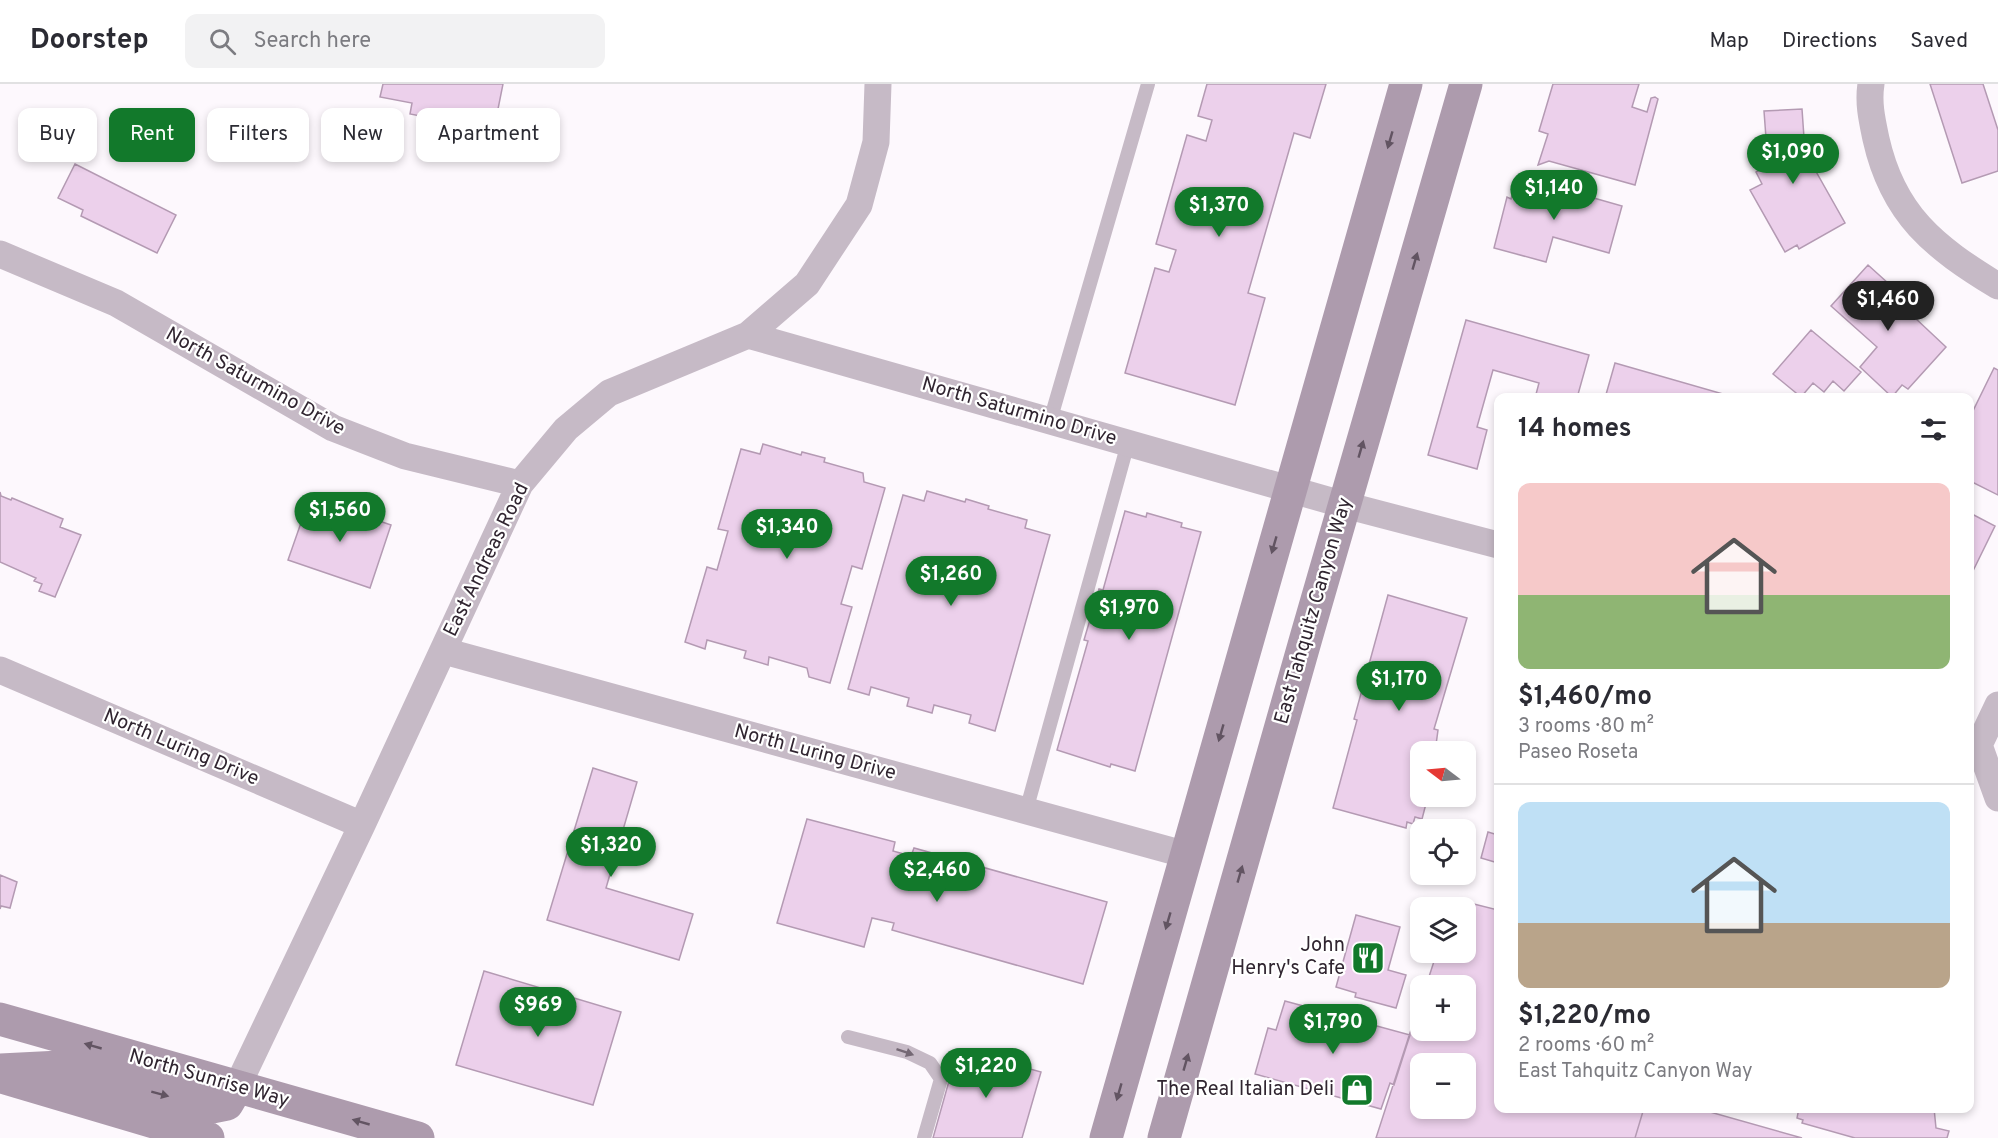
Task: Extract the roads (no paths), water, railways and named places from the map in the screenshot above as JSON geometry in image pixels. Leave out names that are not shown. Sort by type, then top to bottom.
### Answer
[{"type":"main road","points":[[1106,1138],[1406,84]]},
{"type":"main road","name":"East Tahquitz Canyon Way","points":[[1164,1138],[1466,84]]},
{"type":"main road","name":"North Sunrise Way","points":[[0,1019],[418,1138]]},
{"type":"main road","points":[[0,1070],[60,1067],[212,1107],[227,1104],[237,1087]]},
{"type":"main road","points":[[0,1077],[152,1130],[208,1138]]},
{"type":"street","name":"East Andreas Road","points":[[237,1087],[444,651],[520,484],[566,429],[609,393],[748,335],[807,284],[859,205],[876,142],[878,84]]},
{"type":"street","points":[[1871,84],[1869,95],[1871,116],[1881,163],[1899,201],[1921,228],[1958,261],[1998,286]]},
{"type":"street","name":"North Saturmino Drive","points":[[0,254],[116,303],[333,428],[405,456],[520,484]]},
{"type":"street","name":"North Saturmino Drive","points":[[748,335],[1345,505],[1494,544]]},
{"type":"street","name":"North Luring Drive","points":[[444,651],[1187,855]]},
{"type":"street","name":"North Luring Drive","points":[[0,670],[362,825]]},
{"type":"street","points":[[1998,705],[1982,745],[1998,798]]},
{"type":"lane","points":[[1050,421],[1148,84]]},
{"type":"lane","points":[[1026,811],[1128,443]]},
{"type":"lane","points":[[848,1037],[907,1052],[930,1063],[941,1079],[924,1138]]},
{"type":"place","name":"John Henry's Cafe","points":[[1368,958]]},
{"type":"place","name":"The Real Italian Deli","points":[[1357,1090]]}]
